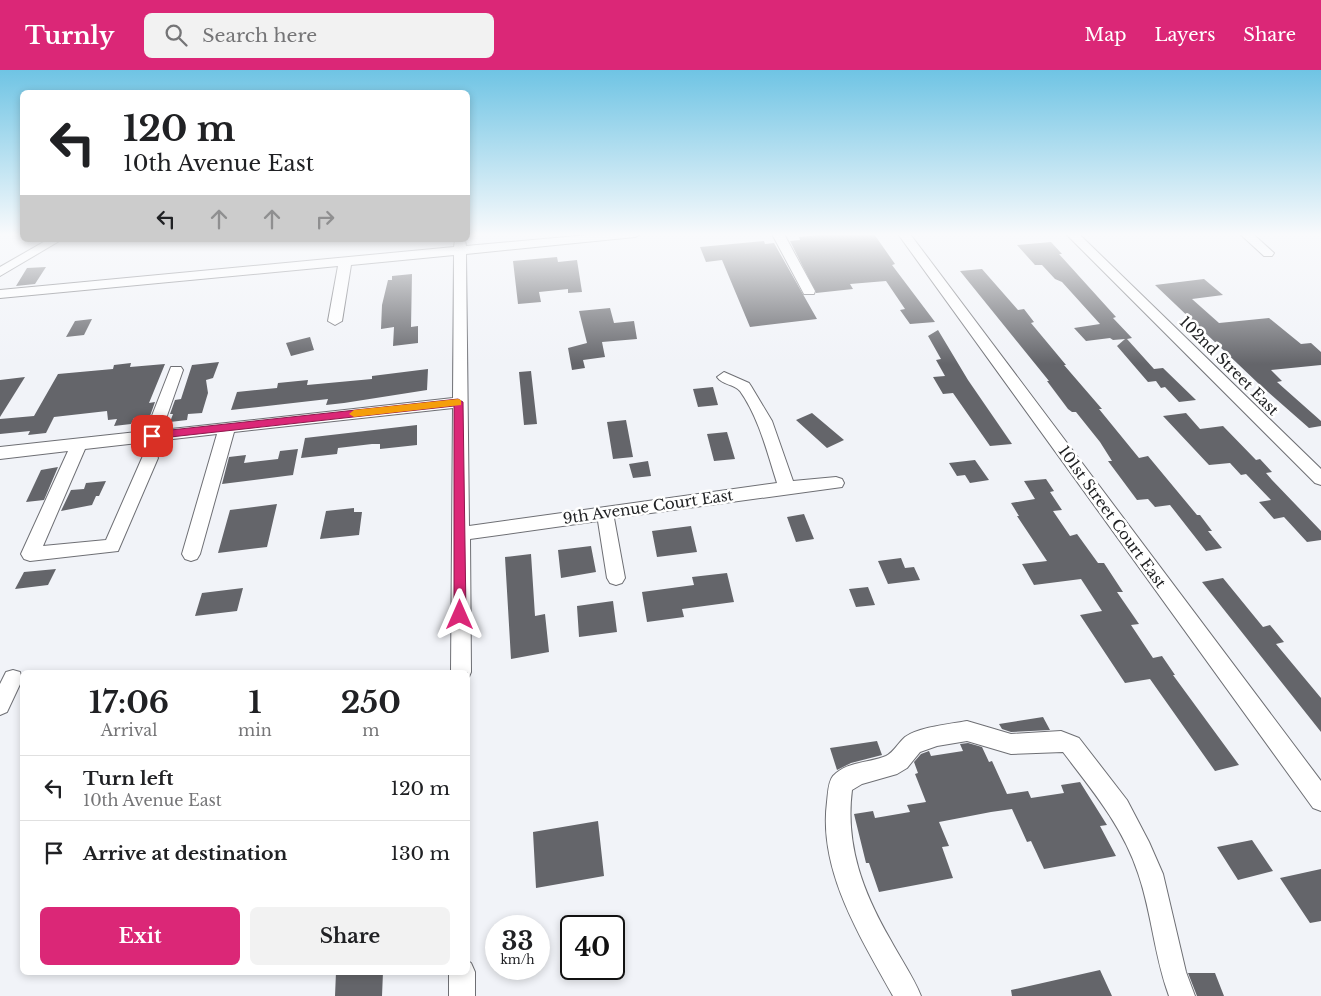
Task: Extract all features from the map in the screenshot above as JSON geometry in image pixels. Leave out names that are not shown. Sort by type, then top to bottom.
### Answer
[{"type":"street","points":[[0,294],[181,277]]},
{"type":"street","points":[[335,322],[342,277]]},
{"type":"street","points":[[460,277],[458,402],[461,670]]},
{"type":"street","points":[[802,277],[809,291]]},
{"type":"street","name":"101st Street Court East","points":[[936,277],[1321,800]]},
{"type":"street","name":"102nd Street East","points":[[1116,277],[1321,479]]},
{"type":"street","points":[[152,436],[176,370]]},
{"type":"street","points":[[724,377],[744,386],[764,421],[787,488]]},
{"type":"street","points":[[0,453],[458,402]]},
{"type":"street","points":[[190,554],[227,428]]},
{"type":"street","points":[[79,444],[30,554],[112,546],[150,458]]},
{"type":"street","name":"9th Avenue Court East","points":[[460,534],[787,488],[836,483]]},
{"type":"street","points":[[605,513],[616,578]]},
{"type":"street","points":[[0,705],[13,679]]},
{"type":"street","points":[[908,996],[861,912],[842,854],[836,828],[837,800],[841,784],[857,774],[889,766],[899,760],[913,744],[937,736],[967,732],[982,734],[1011,744],[1061,741],[1078,751],[1118,808],[1142,850],[1151,874],[1164,937],[1182,996]]},
{"type":"street","points":[[462,975],[462,996]]},
{"type":"building","points":[[21,277],[39,277],[35,284],[16,286]]},
{"type":"building","points":[[392,277],[412,277],[411,327],[418,326],[418,343],[393,346],[394,327],[381,329],[382,305],[388,280],[392,280]]},
{"type":"building","points":[[515,277],[580,277],[582,292],[568,293],[568,289],[539,292],[541,302],[518,304]]},
{"type":"building","points":[[729,277],[793,277],[817,319],[750,327]]},
{"type":"building","points":[[808,277],[901,277],[935,322],[910,324],[900,310],[905,309],[886,281],[850,284],[853,289],[816,293]]},
{"type":"building","points":[[965,277],[989,277],[1018,310],[1024,309],[1034,322],[1031,323],[1102,409],[1099,409],[1139,458],[1148,456],[1197,515],[1200,515],[1212,531],[1208,531],[1222,548],[1206,551],[1170,505],[1155,507],[1148,499],[1137,500],[1108,461],[1112,461],[1100,442],[1076,412],[1068,409],[1047,381],[1049,381]]},
{"type":"building","points":[[1053,277],[1080,277],[1116,317],[1113,318],[1132,338],[1127,339],[1154,369],[1163,368],[1196,400],[1179,402],[1165,387],[1161,388],[1156,381],[1148,382],[1117,346],[1125,339],[1113,340],[1110,338],[1086,341],[1074,328],[1100,324],[1062,282]]},
{"type":"building","points":[[1204,279],[1223,295],[1192,299],[1219,323],[1269,318],[1301,344],[1311,343],[1321,352],[1321,365],[1271,370],[1282,381],[1277,382],[1321,421],[1321,426],[1309,428],[1259,384],[1155,285]]},
{"type":"building","points":[[610,308],[614,323],[634,321],[637,339],[602,342],[605,357],[583,360],[585,368],[572,370],[568,348],[587,343],[579,311]]},
{"type":"building","points":[[92,319],[84,335],[66,337],[75,321]]},
{"type":"building","points":[[938,330],[968,380],[1012,444],[990,446],[953,393],[943,394],[933,377],[945,376],[936,360],[941,359],[928,336]]},
{"type":"building","points":[[310,337],[314,350],[291,356],[286,343]]},
{"type":"building","points":[[219,362],[213,378],[206,380],[208,393],[202,413],[188,414],[187,420],[170,422],[173,414],[170,414],[175,400],[181,399],[192,365]]},
{"type":"building","points":[[131,363],[130,367],[165,364],[149,403],[155,402],[150,416],[134,418],[131,424],[114,426],[117,419],[108,420],[107,411],[54,417],[46,433],[28,435],[30,431],[0,434],[0,419],[34,416],[58,374],[113,369],[114,365]]},
{"type":"building","points":[[428,369],[427,390],[326,405],[328,399],[231,410],[237,392],[277,388],[278,383],[308,380],[307,385],[372,379],[372,376]]},
{"type":"building","points":[[531,371],[537,424],[524,425],[519,372]]},
{"type":"building","points":[[25,377],[0,417],[0,380]]},
{"type":"building","points":[[713,387],[718,405],[698,407],[693,389]]},
{"type":"building","points":[[812,413],[844,440],[827,448],[796,420]]},
{"type":"building","points":[[1186,413],[1200,429],[1223,426],[1256,460],[1260,459],[1272,472],[1266,473],[1321,531],[1321,540],[1307,542],[1284,517],[1274,519],[1259,502],[1271,500],[1246,474],[1241,475],[1230,463],[1209,465],[1163,416]]},
{"type":"building","points":[[626,420],[633,457],[613,459],[607,422]]},
{"type":"building","points":[[417,425],[417,445],[380,449],[380,444],[372,444],[338,448],[337,454],[301,458],[305,438]]},
{"type":"building","points":[[727,432],[735,459],[714,461],[707,434]]},
{"type":"building","points":[[298,449],[293,475],[222,484],[229,457],[246,455],[244,463],[278,459],[280,451]]},
{"type":"building","points":[[975,460],[989,480],[970,483],[965,475],[957,476],[949,463]]},
{"type":"building","points":[[648,461],[651,476],[633,478],[629,464]]},
{"type":"building","points":[[58,467],[44,500],[26,502],[41,470]]},
{"type":"building","points":[[1046,479],[1054,491],[1050,492],[1062,510],[1053,511],[1070,536],[1077,534],[1098,563],[1104,563],[1123,592],[1117,592],[1139,624],[1131,625],[1153,658],[1162,656],[1175,675],[1173,675],[1239,765],[1215,771],[1150,679],[1125,683],[1080,615],[1102,611],[1081,579],[1034,585],[1022,564],[1047,561],[1017,516],[1019,516],[1011,503],[1035,499],[1024,481]]},
{"type":"building","points":[[106,481],[99,496],[96,496],[92,505],[61,511],[71,490],[84,489],[86,483]]},
{"type":"building","points":[[277,504],[267,547],[218,553],[230,510]]},
{"type":"building","points":[[354,508],[354,512],[362,512],[359,535],[320,539],[326,511]]},
{"type":"building","points":[[804,514],[814,539],[796,542],[787,517]]},
{"type":"building","points":[[691,526],[697,552],[657,557],[652,531]]},
{"type":"building","points":[[591,546],[596,572],[561,578],[558,550]]},
{"type":"building","points":[[531,554],[535,616],[545,614],[549,652],[511,659],[505,557]]},
{"type":"building","points":[[901,558],[905,568],[914,567],[920,580],[888,584],[878,561]]},
{"type":"building","points":[[56,569],[48,585],[15,589],[24,572]]},
{"type":"building","points":[[727,573],[734,602],[682,609],[684,617],[647,622],[642,592],[694,585],[692,577]]},
{"type":"building","points":[[1223,578],[1263,627],[1270,625],[1284,642],[1276,644],[1321,698],[1321,732],[1202,582]]},
{"type":"building","points":[[868,587],[875,605],[856,607],[849,589]]},
{"type":"building","points":[[243,588],[237,611],[195,616],[202,593]]},
{"type":"building","points":[[613,601],[617,632],[579,637],[577,606]]},
{"type":"building","points":[[1043,717],[1050,730],[1011,732],[1002,729],[999,724]]},
{"type":"building","points":[[877,741],[882,755],[851,763],[837,770],[830,748]]},
{"type":"building","points":[[968,743],[982,747],[989,762],[992,761],[1007,794],[1028,791],[1031,798],[1064,793],[1061,785],[1080,782],[1107,825],[1100,826],[1116,856],[1044,869],[1031,841],[1027,842],[1012,809],[991,812],[939,822],[949,846],[942,847],[953,878],[879,892],[869,863],[866,863],[854,814],[873,811],[875,818],[910,812],[907,805],[926,802],[915,774],[918,773],[914,762],[921,754],[929,751],[931,756],[963,751],[960,744]]},
{"type":"building","points":[[598,821],[604,876],[536,888],[533,832]]},
{"type":"building","points":[[1252,840],[1273,871],[1238,880],[1217,847]]},
{"type":"building","points":[[1321,869],[1321,921],[1310,923],[1280,878]]},
{"type":"building","points":[[1100,970],[1112,996],[1012,996],[1011,990]]},
{"type":"building","points":[[1188,973],[1215,973],[1224,996],[1197,996]]},
{"type":"building","points":[[336,975],[383,975],[382,996],[335,996]]},
{"type":"slow traffic","points":[[354,414],[458,402]]},
{"type":"route","points":[[152,436],[458,402],[460,615]]}]
